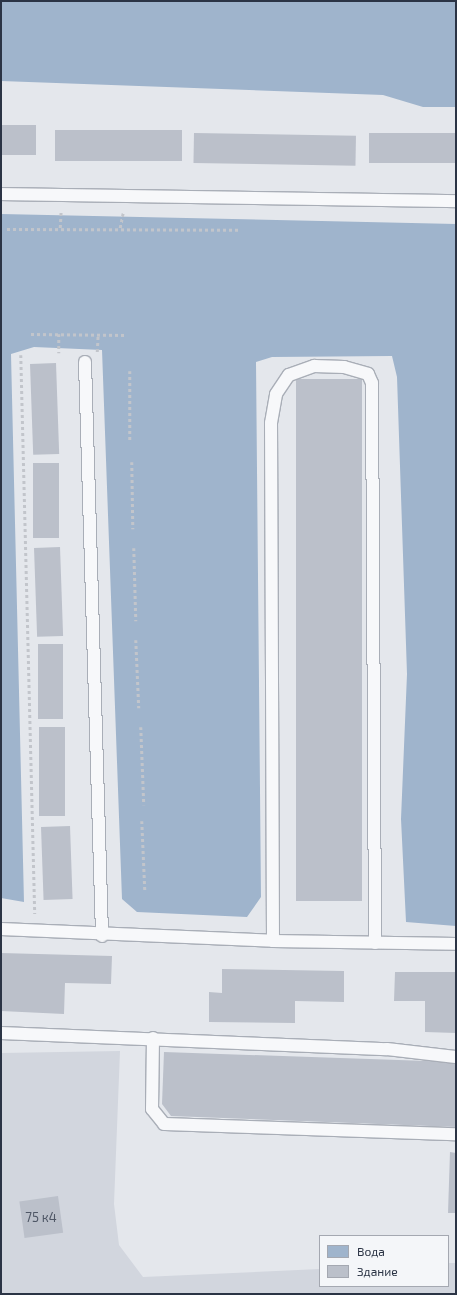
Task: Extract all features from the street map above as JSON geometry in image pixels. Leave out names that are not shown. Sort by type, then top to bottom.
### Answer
[{"type":"lane","points":[[1,194],[456,201]]},
{"type":"lane","points":[[85,362],[102,936]]},
{"type":"lane","points":[[273,942],[271,423],[276,394],[289,375],[314,366],[344,367],[368,374],[372,383],[375,943]]},
{"type":"lane","points":[[1,929],[102,936],[273,942],[456,944]]},
{"type":"lane","points":[[1,1033],[153,1038],[387,1049],[456,1057]]},
{"type":"lane","points":[[153,1038],[152,1109],[164,1124],[456,1134]]},
{"type":"path","points":[[60,228],[62,206]]},
{"type":"path","points":[[120,228],[124,206]]},
{"type":"path","points":[[7,229],[120,228],[238,230]]},
{"type":"path","points":[[31,334],[126,335]]},
{"type":"path","points":[[59,334],[59,353]]},
{"type":"path","points":[[97,354],[98,334]]},
{"type":"path","points":[[21,355],[35,915],[42,916]]},
{"type":"path","points":[[130,371],[130,442]]},
{"type":"path","points":[[132,462],[133,529]]},
{"type":"path","points":[[134,548],[136,621]]},
{"type":"path","points":[[136,640],[139,708]]},
{"type":"path","points":[[140,727],[144,805]]},
{"type":"path","points":[[142,821],[145,891]]},
{"type":"shaded area","points":[[120,1051],[114,1204],[119,1245],[143,1277],[319,1269],[319,1287],[449,1287],[449,1263],[456,1263],[456,1294],[1,1294],[1,1053]]},
{"type":"water","points":[[1,1],[456,1],[456,107],[423,107],[383,95],[1,81]]},
{"type":"water","points":[[1,214],[456,224],[456,926],[406,922],[401,819],[407,674],[397,377],[392,356],[272,357],[256,362],[261,897],[247,917],[137,912],[122,899],[102,350],[34,347],[11,354],[24,902],[1,898]]},
{"type":"building","points":[[1,125],[36,125],[36,155],[1,155]]},
{"type":"building","points":[[55,130],[182,130],[182,161],[55,161]]},
{"type":"building","points":[[194,133],[356,136],[355,166],[193,163]]},
{"type":"building","points":[[369,133],[456,133],[456,163],[369,163]]},
{"type":"building","points":[[56,363],[59,454],[33,455],[30,364]]},
{"type":"building","points":[[296,379],[362,379],[362,901],[296,901]]},
{"type":"building","points":[[33,463],[59,463],[59,538],[33,538]]},
{"type":"building","points":[[60,547],[63,636],[37,637],[34,548]]},
{"type":"building","points":[[38,644],[63,644],[63,719],[38,719]]},
{"type":"building","points":[[39,727],[65,727],[65,816],[39,816]]},
{"type":"building","points":[[70,826],[73,899],[44,900],[41,827]]},
{"type":"building","points":[[1,953],[112,956],[111,984],[65,983],[64,1014],[1,1011]]},
{"type":"building","points":[[222,969],[344,971],[344,1002],[295,1001],[295,1023],[209,1022],[209,992],[222,993]]},
{"type":"building","points":[[395,972],[456,972],[456,1033],[425,1032],[425,1001],[394,1001]]},
{"type":"building","points":[[164,1052],[456,1062],[456,1127],[171,1116],[162,1104]]},
{"type":"building","points":[[450,1152],[456,1153],[456,1213],[448,1213]]},
{"type":"building","points":[[58,1196],[63,1233],[25,1238],[19,1201]]}]
